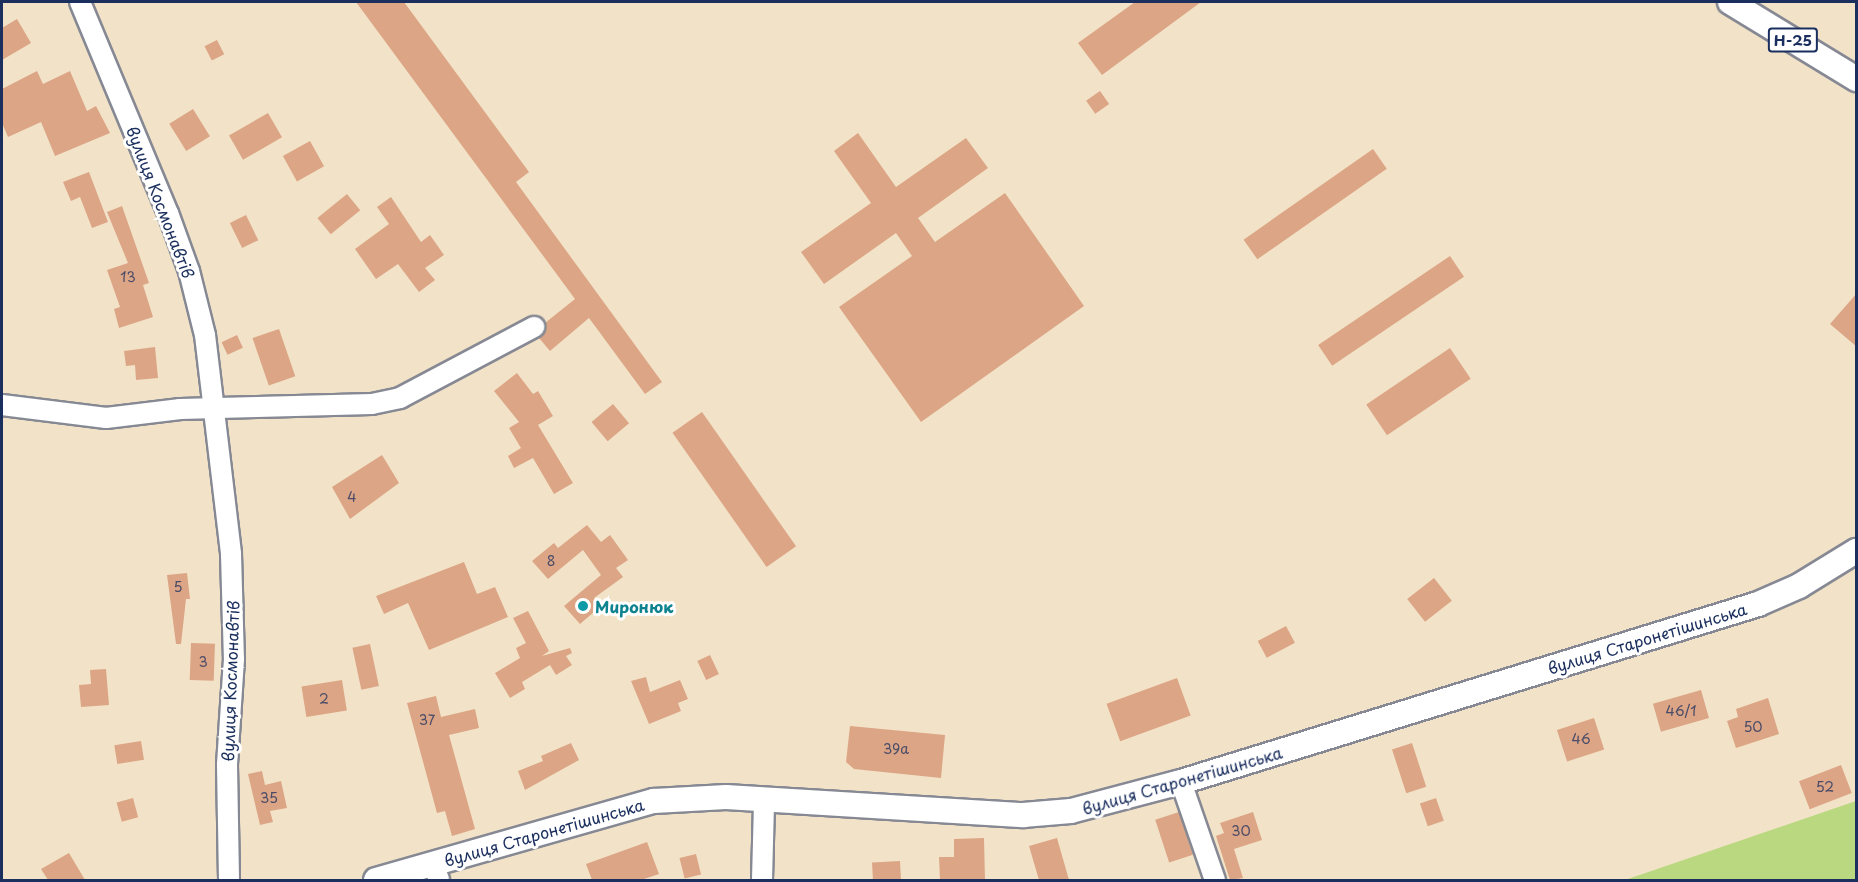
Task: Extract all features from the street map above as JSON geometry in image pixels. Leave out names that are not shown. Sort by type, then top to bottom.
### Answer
[{"type":"main road","name":"Н-25","points":[[1730,2],[1857,79]]},
{"type":"main road","name":"вулиця Старонетішинська","points":[[376,880],[436,872],[654,801],[726,797],[1023,815],[1071,811],[1181,782],[1758,604],[1799,586],[1857,552]]},
{"type":"street","name":"вулиця Космонавтів","points":[[80,2],[189,271],[205,335],[212,410],[231,554],[234,620],[227,765],[229,880]]},
{"type":"street","points":[[2,405],[106,418],[180,409],[212,410],[372,404],[400,398],[534,327]]},
{"type":"street","points":[[1181,782],[1215,880]]},
{"type":"street","points":[[762,880],[764,801]]},
{"type":"green space","points":[[1856,801],[1856,880],[1625,880]]},
{"type":"building","points":[[356,2],[404,2],[529,172],[516,182],[662,382],[645,394],[589,318],[550,351],[539,338],[544,333],[545,323],[575,299]]},
{"type":"building","points":[[1135,2],[1201,2],[1102,75],[1078,43]]},
{"type":"building","points":[[17,19],[31,43],[2,60],[2,28]]},
{"type":"building","points":[[217,40],[224,54],[212,61],[205,46]]},
{"type":"building","points":[[37,71],[43,84],[70,71],[87,111],[96,106],[110,133],[55,156],[41,122],[8,137],[2,123],[2,89]]},
{"type":"building","points":[[1100,91],[1109,104],[1095,114],[1086,101]]},
{"type":"building","points":[[193,109],[210,136],[186,151],[169,124]]},
{"type":"building","points":[[268,113],[282,137],[243,160],[229,136]]},
{"type":"building","points":[[858,133],[896,187],[966,138],[988,168],[918,218],[935,242],[1005,193],[1084,306],[921,422],[839,307],[912,256],[896,233],[824,284],[801,252],[871,203],[834,151]]},
{"type":"building","points":[[310,141],[324,166],[297,181],[283,156]]},
{"type":"building","points":[[1373,149],[1387,169],[1257,259],[1244,240]]},
{"type":"building","points":[[89,172],[108,222],[92,228],[80,197],[71,201],[63,182]]},
{"type":"building","points":[[347,194],[360,210],[331,234],[317,218]]},
{"type":"building","points":[[391,197],[421,242],[430,235],[444,255],[425,268],[435,280],[419,292],[398,264],[376,279],[355,249],[389,224],[377,207]]},
{"type":"building","points":[[122,206],[149,283],[143,285],[153,317],[119,328],[114,309],[120,307],[107,270],[128,263],[107,212]]},
{"type":"building","points":[[246,215],[258,240],[242,248],[230,223]]},
{"type":"building","points":[[1450,256],[1464,277],[1332,366],[1318,345]]},
{"type":"building","points":[[1857,293],[1857,347],[1830,324]]},
{"type":"building","points":[[279,329],[295,376],[269,385],[253,338]]},
{"type":"building","points":[[237,335],[243,348],[228,355],[222,342]]},
{"type":"building","points":[[155,347],[158,378],[136,380],[135,365],[126,366],[124,351]]},
{"type":"building","points":[[1450,348],[1471,379],[1387,435],[1366,404]]},
{"type":"building","points":[[517,373],[533,394],[538,391],[553,416],[538,425],[573,483],[554,494],[533,458],[514,468],[508,456],[521,448],[509,428],[519,422],[494,391]]},
{"type":"building","points":[[613,404],[629,423],[608,441],[592,422]]},
{"type":"building","points":[[702,412],[796,546],[767,567],[673,433]]},
{"type":"building","points":[[382,455],[399,483],[350,519],[332,487]]},
{"type":"building","points":[[587,525],[601,542],[610,535],[628,560],[616,568],[623,577],[594,598],[601,606],[580,624],[564,606],[601,575],[583,550],[548,579],[532,561],[554,543],[558,548]]},
{"type":"building","points":[[464,562],[477,594],[495,587],[508,617],[429,650],[408,603],[384,614],[376,596]]},
{"type":"building","points":[[187,573],[190,599],[186,599],[181,644],[176,644],[167,575]]},
{"type":"building","points":[[1434,578],[1452,601],[1425,622],[1407,599]]},
{"type":"building","points":[[528,611],[549,651],[542,656],[570,648],[572,653],[566,656],[572,665],[556,675],[550,665],[522,682],[525,689],[510,698],[495,673],[520,658],[516,648],[526,643],[513,618]]},
{"type":"building","points":[[1286,626],[1295,643],[1267,658],[1258,641]]},
{"type":"building","points":[[191,643],[215,644],[214,681],[190,680]]},
{"type":"building","points":[[370,644],[379,686],[361,690],[352,648]]},
{"type":"building","points":[[710,655],[719,674],[706,680],[697,661]]},
{"type":"building","points":[[106,669],[109,705],[81,707],[79,685],[91,684],[90,670]]},
{"type":"building","points":[[646,677],[650,692],[680,680],[688,699],[678,703],[681,711],[649,724],[631,681]]},
{"type":"building","points":[[1177,678],[1191,716],[1120,741],[1107,704]]},
{"type":"building","points":[[342,680],[347,711],[306,717],[302,686]]},
{"type":"building","points":[[1701,690],[1709,718],[1661,732],[1653,704]]},
{"type":"building","points":[[436,696],[441,717],[475,709],[479,728],[449,735],[475,829],[452,836],[445,811],[437,813],[407,703]]},
{"type":"building","points":[[1768,698],[1779,734],[1736,748],[1727,721],[1738,717],[1736,709]]},
{"type":"building","points":[[1594,718],[1604,749],[1567,761],[1557,730]]},
{"type":"building","points":[[850,726],[945,735],[941,778],[854,769],[846,762]]},
{"type":"building","points":[[141,741],[144,760],[117,764],[114,745]]},
{"type":"building","points":[[571,743],[579,760],[525,790],[518,771],[543,761],[541,756]]},
{"type":"building","points":[[1412,743],[1426,787],[1406,793],[1392,749]]},
{"type":"building","points":[[1841,765],[1852,793],[1810,809],[1799,781]]},
{"type":"building","points":[[262,771],[265,785],[281,781],[287,808],[270,811],[273,822],[260,825],[248,774]]},
{"type":"building","points":[[133,798],[138,817],[122,822],[117,802]]},
{"type":"building","points":[[1436,798],[1444,821],[1428,826],[1420,804]]},
{"type":"building","points":[[1179,812],[1193,855],[1169,863],[1155,820]]},
{"type":"building","points":[[1253,812],[1262,840],[1234,849],[1243,878],[1230,880],[1216,836],[1224,833],[1220,823]]},
{"type":"building","points":[[984,838],[985,880],[940,880],[939,857],[954,857],[954,839]]},
{"type":"building","points":[[1057,838],[1069,880],[1039,880],[1029,846]]},
{"type":"building","points":[[647,842],[659,874],[641,880],[592,880],[586,864]]},
{"type":"building","points":[[69,853],[85,880],[48,880],[41,869]]},
{"type":"building","points":[[696,854],[701,874],[685,878],[680,858]]},
{"type":"building","points":[[900,861],[901,880],[873,880],[872,862]]},
{"type":"place","name":"Миронюк","points":[[583,606]]}]
